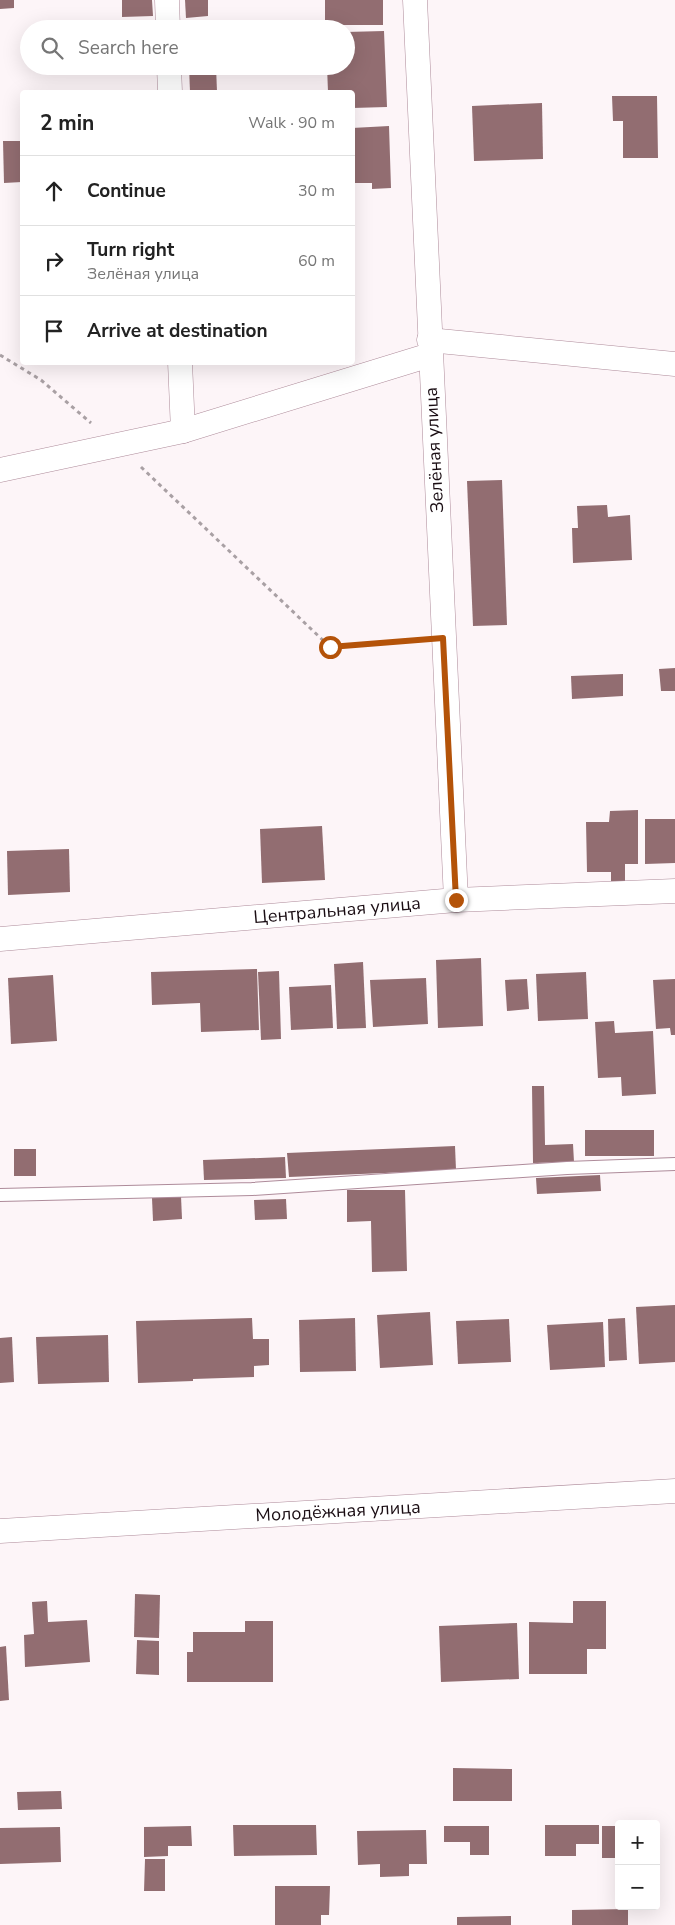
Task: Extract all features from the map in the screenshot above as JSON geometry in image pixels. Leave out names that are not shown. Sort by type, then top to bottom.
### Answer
[{"type":"street","points":[[167,0],[168,20]]},
{"type":"street","name":"Зелёная улица","points":[[415,0],[456,900]]},
{"type":"street","points":[[169,75],[170,90]]},
{"type":"street","points":[[0,470],[183,431],[430,348],[675,364]]},
{"type":"street","points":[[180,365],[183,431]]},
{"type":"street","name":"Центральная улица","points":[[0,939],[456,900],[675,891]]},
{"type":"street","name":"Молодёжная улица","points":[[0,1531],[675,1491]]},
{"type":"lane","points":[[0,1195],[252,1189],[567,1168],[675,1164]]},
{"type":"path","points":[[0,355],[40,380],[117,445],[330,647],[443,638]]},
{"type":"building","points":[[0,0],[14,0],[14,8],[0,9]]},
{"type":"building","points":[[122,0],[152,0],[153,16],[122,17]]},
{"type":"building","points":[[185,0],[208,0],[208,16],[186,18]]},
{"type":"building","points":[[325,0],[383,0],[383,25],[355,25],[355,20],[325,20]]},
{"type":"building","points":[[384,31],[387,107],[355,108],[355,90],[328,90],[327,75],[355,75],[355,32]]},
{"type":"building","points":[[189,75],[216,75],[217,90],[190,90]]},
{"type":"building","points":[[612,96],[657,96],[658,158],[623,158],[623,121],[613,121]]},
{"type":"building","points":[[542,103],[543,159],[474,161],[472,106]]},
{"type":"building","points":[[389,126],[391,188],[372,189],[372,183],[355,183],[355,128]]},
{"type":"building","points":[[3,141],[20,141],[20,182],[4,183]]},
{"type":"building","points":[[502,480],[507,625],[473,626],[467,481]]},
{"type":"building","points":[[607,505],[608,517],[630,515],[632,560],[573,563],[572,528],[578,528],[577,506]]},
{"type":"building","points":[[675,668],[675,691],[661,691],[659,669]]},
{"type":"building","points":[[623,674],[623,696],[572,699],[571,676]]},
{"type":"building","points":[[638,810],[638,864],[625,864],[625,882],[611,882],[611,872],[587,872],[586,822],[609,822],[610,811]]},
{"type":"building","points":[[645,819],[675,819],[675,863],[645,864]]},
{"type":"building","points":[[322,826],[325,880],[262,883],[260,829]]},
{"type":"building","points":[[69,849],[70,892],[8,895],[7,851]]},
{"type":"building","points":[[481,958],[483,1026],[438,1028],[436,960]]},
{"type":"building","points":[[363,962],[366,1028],[337,1029],[334,964]]},
{"type":"building","points":[[257,969],[259,1030],[201,1032],[200,1003],[152,1005],[151,972]]},
{"type":"building","points":[[279,971],[281,1039],[261,1040],[258,972]]},
{"type":"building","points":[[586,972],[588,1019],[538,1021],[536,974]]},
{"type":"building","points":[[53,975],[57,1041],[11,1044],[8,978]]},
{"type":"building","points":[[426,978],[428,1024],[373,1027],[370,980]]},
{"type":"building","points":[[527,979],[529,1009],[507,1011],[505,980]]},
{"type":"building","points":[[675,979],[675,1035],[671,1035],[670,1028],[656,1029],[653,980]]},
{"type":"building","points":[[331,985],[333,1028],[291,1030],[289,987]]},
{"type":"building","points":[[614,1021],[615,1033],[653,1031],[656,1094],[622,1096],[621,1077],[598,1078],[595,1022]]},
{"type":"building","points":[[532,1086],[544,1086],[545,1145],[573,1144],[574,1162],[533,1163]]},
{"type":"building","points":[[585,1130],[654,1130],[654,1156],[585,1156]]},
{"type":"building","points":[[455,1146],[456,1170],[289,1177],[287,1153]]},
{"type":"building","points":[[14,1149],[36,1149],[36,1176],[14,1176]]},
{"type":"building","points":[[285,1157],[286,1178],[204,1180],[203,1160]]},
{"type":"building","points":[[600,1175],[601,1191],[537,1194],[536,1178]]},
{"type":"building","points":[[347,1190],[405,1190],[407,1271],[372,1272],[371,1221],[347,1222]]},
{"type":"building","points":[[181,1196],[182,1219],[153,1221],[152,1198]]},
{"type":"building","points":[[286,1199],[287,1219],[255,1220],[254,1200]]},
{"type":"building","points":[[675,1305],[675,1362],[639,1364],[636,1307]]},
{"type":"building","points":[[430,1312],[433,1365],[380,1368],[377,1315]]},
{"type":"building","points":[[252,1318],[253,1339],[269,1339],[269,1365],[254,1366],[254,1377],[138,1383],[136,1321]]},
{"type":"building","points":[[355,1318],[356,1371],[300,1372],[299,1320]]},
{"type":"building","points":[[625,1318],[627,1360],[609,1361],[608,1319]]},
{"type":"building","points":[[509,1319],[511,1362],[458,1364],[456,1321]]},
{"type":"building","points":[[603,1322],[605,1367],[550,1370],[547,1325]]},
{"type":"building","points":[[108,1335],[109,1382],[38,1384],[36,1337]]},
{"type":"building","points":[[12,1337],[14,1382],[0,1383],[0,1338]]},
{"type":"building","points":[[135,1594],[160,1595],[159,1638],[134,1637]]},
{"type":"building","points":[[47,1601],[48,1622],[87,1620],[90,1662],[25,1667],[24,1635],[34,1634],[32,1602]]},
{"type":"building","points":[[573,1601],[606,1601],[606,1649],[587,1649],[587,1674],[529,1674],[529,1622],[573,1623]]},
{"type":"building","points":[[245,1621],[273,1621],[273,1682],[187,1682],[187,1652],[193,1652],[193,1632],[245,1632]]},
{"type":"building","points":[[517,1623],[519,1679],[441,1682],[439,1626]]},
{"type":"building","points":[[137,1640],[159,1641],[159,1675],[136,1674]]},
{"type":"building","points":[[6,1646],[9,1700],[0,1701],[0,1647]]},
{"type":"building","points":[[453,1768],[512,1769],[512,1801],[453,1801]]},
{"type":"building","points":[[61,1791],[62,1809],[18,1810],[17,1792]]},
{"type":"building","points":[[233,1825],[316,1825],[317,1855],[234,1856]]},
{"type":"building","points":[[545,1825],[599,1825],[599,1844],[576,1844],[576,1856],[545,1856]]},
{"type":"building","points":[[191,1826],[192,1846],[168,1846],[168,1856],[144,1857],[144,1827]]},
{"type":"building","points":[[444,1826],[489,1826],[489,1855],[470,1855],[470,1842],[444,1842]]},
{"type":"building","points":[[602,1826],[615,1826],[615,1858],[602,1858]]},
{"type":"building","points":[[60,1827],[61,1862],[0,1864],[0,1828]]},
{"type":"building","points":[[426,1830],[427,1864],[409,1864],[409,1876],[380,1877],[380,1864],[358,1865],[357,1831]]},
{"type":"building","points":[[145,1859],[165,1859],[165,1891],[144,1891]]},
{"type":"building","points":[[275,1886],[330,1886],[329,1915],[321,1915],[321,1925],[275,1925]]},
{"type":"building","points":[[572,1910],[628,1910],[628,1925],[572,1925]]},
{"type":"building","points":[[511,1916],[511,1925],[457,1925],[457,1917]]},
{"type":"route","points":[[330,647],[443,638],[456,900]]}]
